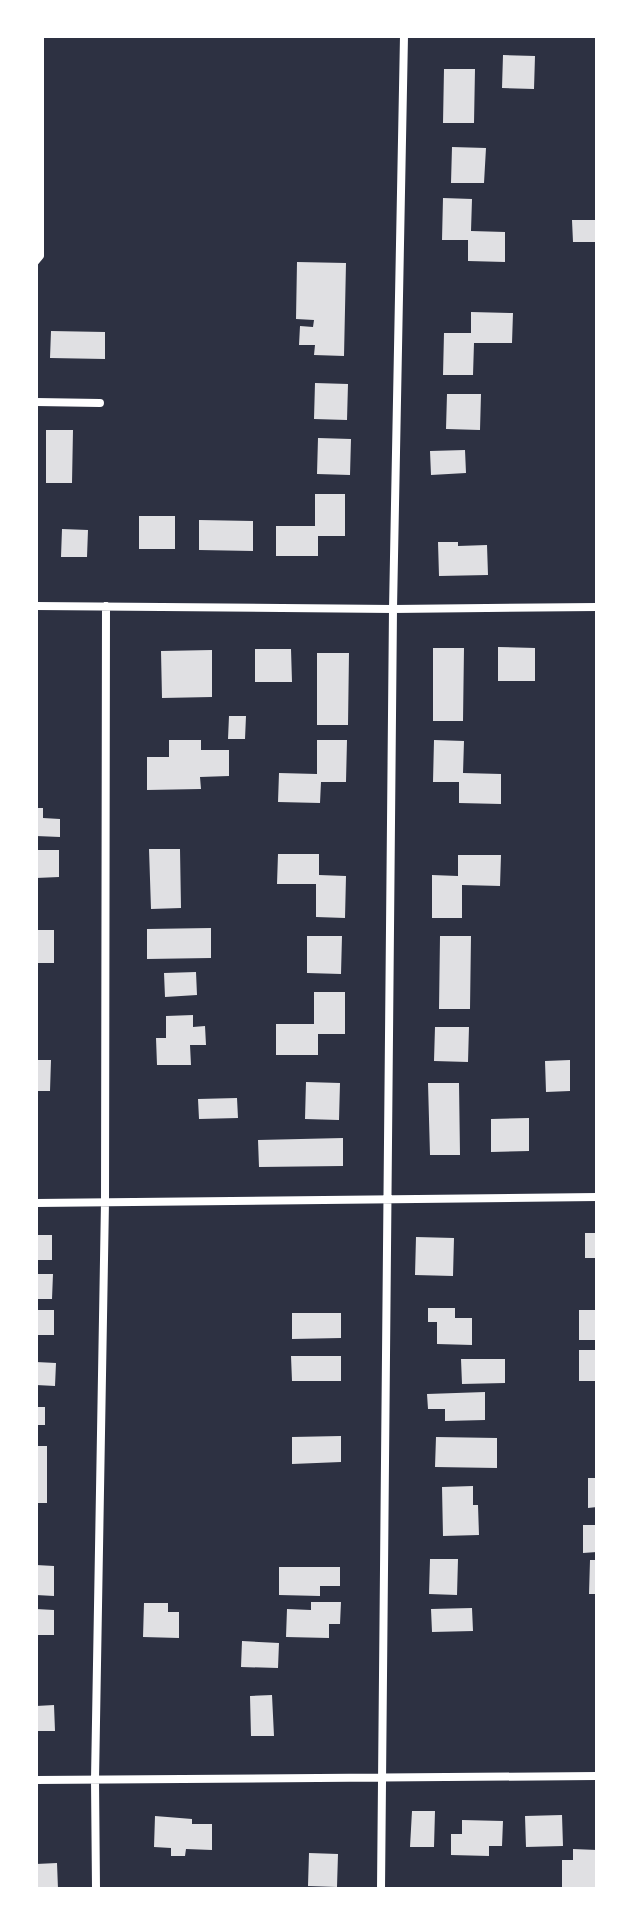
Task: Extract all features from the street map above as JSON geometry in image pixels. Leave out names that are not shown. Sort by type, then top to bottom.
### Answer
[{"type":"street","points":[[381,1889],[393,609],[404,36]]},
{"type":"street","points":[[36,402],[100,403]]},
{"type":"street","points":[[36,606],[597,607]]},
{"type":"street","points":[[96,1889],[95,1780],[105,1202],[106,606]]},
{"type":"street","points":[[36,1203],[597,1197]]},
{"type":"street","points":[[36,1780],[597,1776]]},
{"type":"lane","points":[[36,262],[41,256],[41,36]]},
{"type":"building","points":[[503,55],[535,56],[534,89],[502,88]]},
{"type":"building","points":[[444,69],[475,69],[474,123],[443,123]]},
{"type":"building","points":[[452,147],[486,148],[484,183],[451,183]]},
{"type":"building","points":[[443,198],[472,199],[471,231],[505,232],[505,262],[468,261],[468,240],[442,240]]},
{"type":"building","points":[[572,220],[597,220],[597,242],[573,242]]},
{"type":"building","points":[[297,262],[346,263],[344,356],[314,355],[315,345],[299,345],[300,326],[313,327],[314,320],[296,319]]},
{"type":"building","points":[[471,312],[513,313],[512,343],[474,343],[473,375],[443,375],[444,333],[471,333]]},
{"type":"building","points":[[51,331],[105,332],[105,359],[50,358]]},
{"type":"building","points":[[315,383],[348,384],[347,420],[314,419]]},
{"type":"building","points":[[447,394],[481,394],[480,430],[446,429]]},
{"type":"building","points":[[46,430],[73,430],[72,483],[46,483]]},
{"type":"building","points":[[318,438],[351,439],[350,475],[317,474]]},
{"type":"building","points":[[465,450],[466,473],[431,475],[430,451]]},
{"type":"building","points":[[315,494],[345,494],[345,536],[318,536],[318,556],[276,556],[276,526],[315,526]]},
{"type":"building","points":[[139,516],[175,516],[175,549],[139,549]]},
{"type":"building","points":[[199,520],[253,521],[253,551],[199,550]]},
{"type":"building","points":[[62,529],[88,530],[87,557],[61,557]]},
{"type":"building","points":[[438,542],[458,542],[458,546],[487,545],[488,575],[439,576]]},
{"type":"building","points":[[498,647],[535,648],[535,681],[498,681]]},
{"type":"building","points":[[433,648],[464,648],[463,721],[433,721]]},
{"type":"building","points":[[255,649],[291,649],[292,682],[255,682]]},
{"type":"building","points":[[212,650],[212,697],[162,698],[161,651]]},
{"type":"building","points":[[317,653],[349,653],[348,725],[317,725]]},
{"type":"building","points":[[229,716],[246,716],[245,739],[228,739]]},
{"type":"building","points":[[169,740],[201,740],[201,750],[229,750],[229,776],[200,777],[201,789],[147,790],[147,757],[169,757]]},
{"type":"building","points":[[317,740],[347,740],[346,782],[321,782],[320,803],[278,802],[279,773],[317,774]]},
{"type":"building","points":[[434,740],[464,741],[463,773],[501,774],[501,804],[459,803],[459,782],[433,782]]},
{"type":"building","points":[[36,808],[43,808],[43,818],[60,819],[60,837],[36,836]]},
{"type":"building","points":[[149,849],[180,849],[181,908],[151,909]]},
{"type":"building","points":[[36,850],[59,850],[59,877],[36,878]]},
{"type":"building","points":[[278,854],[319,854],[319,875],[346,876],[345,918],[316,917],[316,884],[277,884]]},
{"type":"building","points":[[458,855],[501,855],[500,886],[462,885],[462,918],[432,918],[432,875],[458,876]]},
{"type":"building","points":[[211,928],[211,958],[147,959],[147,929]]},
{"type":"building","points":[[36,930],[54,930],[54,963],[36,963]]},
{"type":"building","points":[[307,936],[342,936],[341,974],[307,973]]},
{"type":"building","points":[[440,936],[471,936],[470,1009],[439,1009]]},
{"type":"building","points":[[196,972],[197,995],[165,997],[164,973]]},
{"type":"building","points":[[314,992],[345,992],[345,1034],[318,1034],[318,1055],[276,1055],[276,1024],[314,1024]]},
{"type":"building","points":[[193,1015],[193,1027],[205,1026],[206,1045],[190,1045],[191,1065],[157,1065],[156,1038],[166,1038],[166,1016]]},
{"type":"building","points":[[435,1027],[469,1027],[468,1062],[434,1061]]},
{"type":"building","points":[[36,1060],[51,1060],[50,1091],[36,1091]]},
{"type":"building","points":[[570,1060],[570,1091],[546,1092],[545,1061]]},
{"type":"building","points":[[306,1082],[340,1083],[339,1120],[305,1119]]},
{"type":"building","points":[[428,1083],[459,1083],[460,1155],[430,1155]]},
{"type":"building","points":[[237,1098],[238,1118],[199,1119],[198,1099]]},
{"type":"building","points":[[529,1118],[529,1151],[491,1152],[491,1119]]},
{"type":"building","points":[[343,1138],[343,1166],[259,1167],[258,1140]]},
{"type":"building","points":[[585,1233],[597,1233],[597,1258],[585,1258]]},
{"type":"building","points":[[36,1235],[52,1235],[52,1260],[36,1260]]},
{"type":"building","points":[[416,1237],[454,1238],[453,1276],[415,1275]]},
{"type":"building","points":[[36,1274],[53,1274],[52,1299],[36,1299]]},
{"type":"building","points":[[428,1308],[455,1308],[455,1318],[472,1318],[472,1345],[437,1344],[437,1322],[428,1322]]},
{"type":"building","points":[[36,1310],[54,1310],[54,1335],[36,1335]]},
{"type":"building","points":[[579,1310],[597,1310],[597,1340],[579,1340]]},
{"type":"building","points":[[292,1313],[341,1313],[341,1338],[292,1339]]},
{"type":"building","points":[[579,1350],[597,1350],[597,1381],[579,1381]]},
{"type":"building","points":[[291,1356],[341,1356],[341,1381],[292,1381]]},
{"type":"building","points":[[461,1359],[505,1359],[505,1383],[462,1384]]},
{"type":"building","points":[[36,1362],[56,1363],[55,1386],[36,1385]]},
{"type":"building","points":[[485,1392],[485,1420],[445,1421],[445,1409],[428,1409],[427,1394]]},
{"type":"building","points":[[36,1407],[45,1407],[45,1425],[36,1425]]},
{"type":"building","points":[[341,1436],[341,1462],[292,1464],[292,1437]]},
{"type":"building","points":[[436,1437],[497,1438],[497,1468],[435,1467]]},
{"type":"building","points":[[36,1446],[47,1446],[47,1503],[36,1503]]},
{"type":"building","points":[[588,1478],[597,1478],[597,1507],[588,1508]]},
{"type":"building","points":[[473,1486],[473,1505],[478,1505],[479,1535],[443,1536],[442,1487]]},
{"type":"building","points":[[583,1525],[597,1525],[597,1552],[583,1553]]},
{"type":"building","points":[[430,1559],[458,1559],[457,1595],[429,1594]]},
{"type":"building","points":[[590,1560],[597,1560],[597,1594],[589,1594]]},
{"type":"building","points":[[36,1565],[54,1566],[54,1596],[36,1595]]},
{"type":"building","points":[[279,1567],[340,1567],[340,1586],[320,1586],[320,1596],[279,1595]]},
{"type":"building","points":[[311,1602],[341,1602],[340,1624],[329,1624],[329,1638],[286,1637],[287,1609],[311,1610]]},
{"type":"building","points":[[144,1603],[168,1603],[168,1612],[179,1612],[179,1638],[143,1637]]},
{"type":"building","points":[[472,1608],[473,1631],[432,1632],[431,1609]]},
{"type":"building","points":[[36,1609],[54,1610],[54,1635],[36,1635]]},
{"type":"building","points":[[242,1641],[279,1643],[278,1668],[241,1667]]},
{"type":"building","points":[[272,1695],[274,1736],[251,1736],[250,1696]]},
{"type":"building","points":[[54,1705],[55,1731],[36,1731],[36,1706]]},
{"type":"building","points":[[412,1811],[435,1811],[434,1847],[410,1847]]},
{"type":"building","points":[[562,1815],[563,1846],[526,1847],[525,1816]]},
{"type":"building","points":[[155,1816],[192,1819],[192,1824],[212,1824],[212,1850],[186,1849],[185,1856],[171,1856],[171,1848],[154,1847]]},
{"type":"building","points":[[462,1820],[503,1821],[502,1846],[489,1846],[489,1856],[451,1855],[451,1834],[462,1834]]},
{"type":"building","points":[[573,1849],[597,1850],[597,1888],[562,1887],[562,1860],[573,1860]]},
{"type":"building","points":[[309,1853],[338,1854],[337,1887],[308,1886]]},
{"type":"building","points":[[57,1863],[58,1889],[36,1889],[36,1864]]}]
